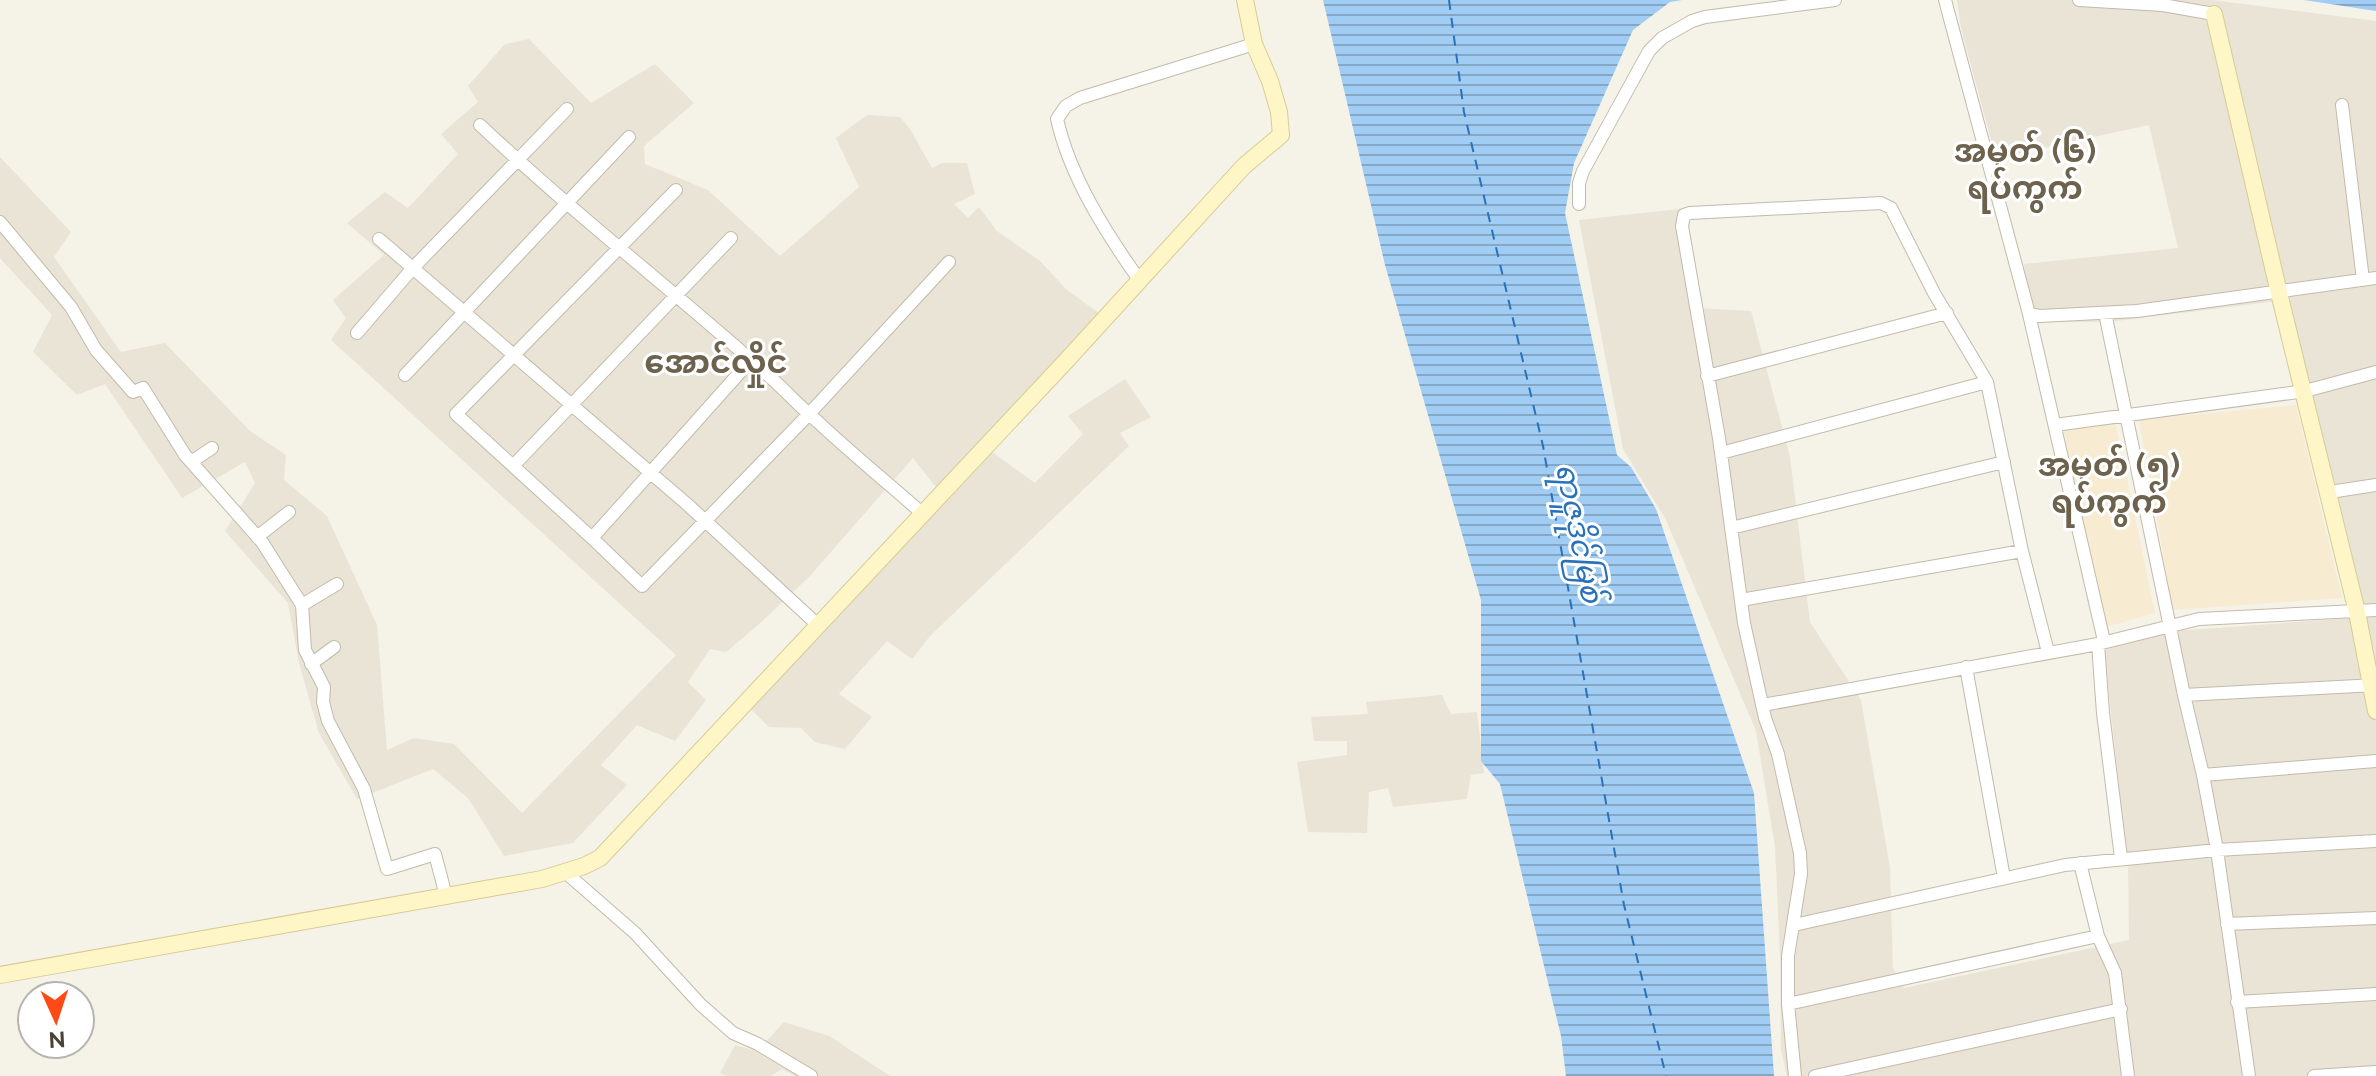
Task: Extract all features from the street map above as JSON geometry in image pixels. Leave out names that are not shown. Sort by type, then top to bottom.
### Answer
[{"type":"street","points":[[0,975],[446,896],[565,872],[600,858],[1244,166],[1281,135],[1279,112],[1254,44],[1245,0]]},
{"type":"street","points":[[1579,204],[1579,183],[1583,171],[1643,62],[1662,38],[1705,17],[1835,0]]},
{"type":"street","points":[[1945,0],[2029,314],[2101,643],[2103,713],[2121,858]]},
{"type":"street","points":[[2079,0],[2163,5],[2214,14],[2279,293],[2330,492],[2373,685],[2376,711]]},
{"type":"street","points":[[1140,281],[1113,243],[1077,176],[1057,119],[1066,106],[1080,98],[1254,44]]},
{"type":"street","points":[[2029,314],[2105,313],[2370,279],[2342,105]]},
{"type":"street","points":[[357,333],[412,269],[567,109]]},
{"type":"street","points":[[480,125],[923,514]]},
{"type":"street","points":[[405,375],[629,137]]},
{"type":"street","points":[[676,190],[456,414],[642,586],[809,414],[949,262]]},
{"type":"street","points":[[1795,1076],[1788,1004],[1788,956],[1801,874],[1800,853],[1778,754],[1763,705],[1741,600],[1721,453],[1682,226],[1684,215],[1888,205],[1897,217],[1934,293],[1987,382],[2022,551],[2048,652]]},
{"type":"street","points":[[0,222],[71,307],[96,350],[123,382],[133,392],[143,388],[191,462],[257,537],[302,605],[305,650],[324,687],[323,702],[328,721],[364,789],[387,869],[435,854],[446,896]]},
{"type":"street","points":[[513,466],[731,238]]},
{"type":"street","points":[[379,239],[652,473],[819,626]]},
{"type":"street","points":[[1707,376],[1947,313]]},
{"type":"street","points":[[2105,313],[2203,775],[2217,850],[2249,1076]]},
{"type":"street","points":[[592,538],[751,360]]},
{"type":"street","points":[[2055,425],[2305,391],[2376,372]]},
{"type":"street","points":[[1721,453],[1987,382]]},
{"type":"street","points":[[191,462],[212,448]]},
{"type":"street","points":[[1731,528],[2004,462]]},
{"type":"street","points":[[2330,492],[2376,485]]},
{"type":"street","points":[[257,537],[289,512]]},
{"type":"street","points":[[1741,600],[2022,551]]},
{"type":"street","points":[[302,605],[337,584]]},
{"type":"street","points":[[1763,705],[2101,643],[2199,619],[2376,610]]},
{"type":"street","points":[[311,664],[334,647]]},
{"type":"street","points":[[1966,667],[2004,878]]},
{"type":"street","points":[[2184,695],[2373,685]]},
{"type":"street","points":[[328,721],[341,719]]},
{"type":"street","points":[[2203,775],[2376,761]]},
{"type":"street","points":[[1794,925],[2080,863],[2217,850],[2376,841]]},
{"type":"street","points":[[2080,863],[2098,936],[2115,973],[2128,1076]]},
{"type":"street","points":[[565,872],[635,933],[701,1005],[733,1033],[758,1044],[811,1076]]},
{"type":"street","points":[[2227,924],[2376,918]]},
{"type":"street","points":[[1788,1004],[2098,936]]},
{"type":"street","points":[[2237,1002],[2376,994]]},
{"type":"street","points":[[1815,1076],[2121,1009]]},
{"type":"street","points":[[2314,1076],[2376,1072]]},
{"type":"shaded area","points":[[1957,0],[2212,0],[2376,21],[2376,1076],[1787,1076],[1781,1050],[1775,847],[1756,731],[1666,520],[1623,449],[1579,220],[1679,209],[1696,308],[1751,311],[1790,457],[1810,622],[1861,700],[1890,868],[1893,968],[1904,988],[2129,940],[2128,867],[2104,650],[2173,631],[2367,617],[2286,300],[2108,322],[2033,322],[2024,264],[2178,248],[2149,125],[1996,158],[1961,28]]},
{"type":"shaded area","points":[[529,39],[591,103],[655,64],[694,103],[644,146],[645,164],[708,190],[780,256],[859,187],[836,138],[867,115],[900,117],[932,168],[942,163],[967,163],[975,194],[954,204],[968,218],[979,207],[997,231],[1040,261],[1067,290],[1100,314],[1093,344],[941,494],[913,458],[810,576],[757,626],[726,652],[710,649],[688,682],[706,700],[675,741],[637,725],[601,765],[627,785],[573,843],[504,856],[468,798],[433,769],[357,799],[319,733],[299,663],[288,603],[225,531],[255,483],[245,462],[182,498],[105,384],[77,395],[33,352],[52,315],[0,258],[0,157],[71,232],[54,257],[121,352],[165,343],[250,431],[286,455],[284,480],[327,516],[377,625],[387,750],[414,738],[454,744],[522,813],[676,655],[331,340],[346,318],[333,300],[384,255],[347,223],[385,192],[408,208],[458,154],[441,134],[478,102],[468,86],[505,44]]},
{"type":"shaded area","points":[[1125,379],[1151,417],[1120,433],[1129,446],[930,636],[912,659],[887,641],[839,694],[872,717],[845,749],[815,742],[801,728],[769,727],[750,708],[925,524],[988,449],[1035,483],[1083,434],[1068,416]]},
{"type":"shaded area","points":[[2296,405],[2342,598],[2173,610],[2139,420]]},
{"type":"shaded area","points":[[2115,422],[2155,613],[2102,628],[2064,431]]},
{"type":"shaded area","points":[[1442,695],[1451,714],[1477,712],[1484,773],[1471,775],[1467,799],[1393,807],[1388,788],[1369,792],[1367,833],[1308,832],[1297,762],[1347,755],[1347,741],[1314,741],[1311,717],[1368,714],[1366,702]]},
{"type":"shaded area","points":[[784,1022],[829,1036],[890,1076],[795,1076],[782,1069],[771,1076],[727,1076],[720,1073],[735,1045],[757,1051]]},
{"type":"water","name":"ရာဇူဒိုင်မြစ်","points":[[1323,0],[1682,0],[1670,2],[1633,30],[1574,163],[1565,213],[1617,455],[1631,467],[1656,509],[1754,793],[1774,1076],[1566,1076],[1561,1036],[1500,784],[1481,761],[1481,600],[1385,265]]},
{"type":"water","points":[[2304,0],[2376,0],[2376,11]]},
{"type":"ferry route","points":[[1449,0],[1464,112],[1543,446],[1624,905],[1666,1076]]},
{"type":"district","name":"အမှတ် (၆) ရပ်ကွက်","points":[[2025,170]]},
{"type":"district","name":"အောင်လှိုင်","points":[[716,362]]},
{"type":"district","name":"အမှတ် (၅) ရပ်ကွက်","points":[[2109,484]]}]
